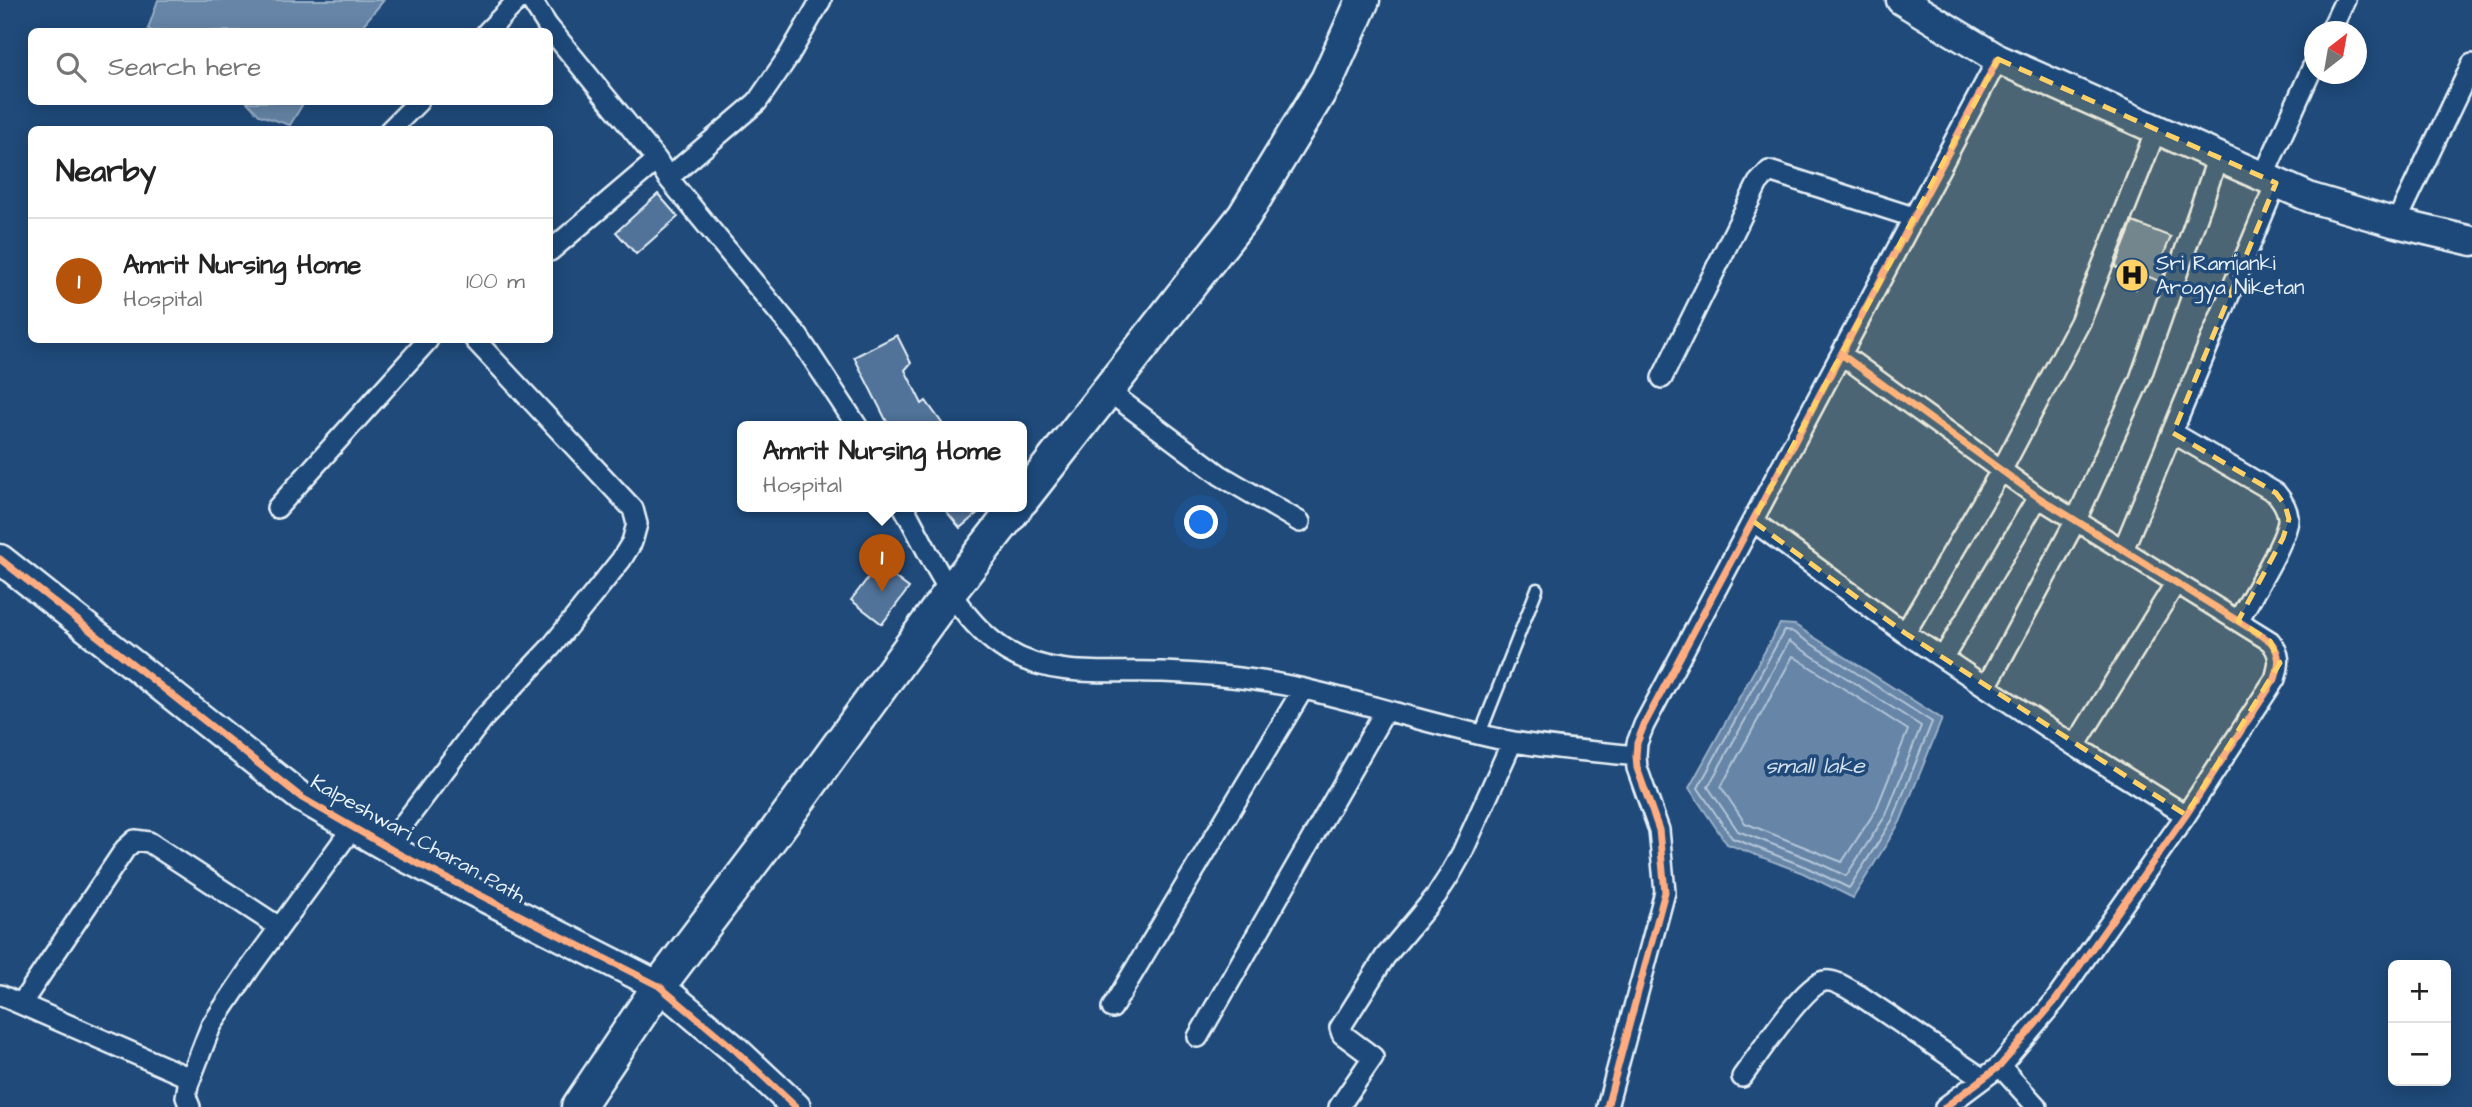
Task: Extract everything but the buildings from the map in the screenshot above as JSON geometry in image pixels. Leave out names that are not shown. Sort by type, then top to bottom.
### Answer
[{"type":"main road","points":[[1027,494],[1244,216],[1327,80],[1363,0]]},
{"type":"main road","points":[[578,1107],[659,986],[777,830],[950,592],[1012,512]]},
{"type":"street","points":[[491,28],[519,0]]},
{"type":"street","points":[[531,0],[549,28]]},
{"type":"street","points":[[668,178],[757,102],[788,57],[821,0]]},
{"type":"street","points":[[1901,0],[1998,60],[2311,198],[2396,223],[2472,241]]},
{"type":"street","points":[[2335,21],[2345,0]]},
{"type":"street","points":[[553,32],[657,160],[668,178],[799,336],[854,421]]},
{"type":"street","points":[[1607,1107],[1665,892],[1659,830],[1637,768],[1637,743],[1644,725],[1998,60]]},
{"type":"street","points":[[2396,223],[2472,64]]},
{"type":"street","points":[[2123,550],[2173,433],[2307,84]]},
{"type":"street","points":[[394,126],[415,105]]},
{"type":"street","points":[[1905,633],[2001,471],[2080,322],[2156,130]]},
{"type":"street","points":[[1986,687],[2076,520],[2145,366],[2218,157]]},
{"type":"street","points":[[553,248],[657,160]]},
{"type":"street","points":[[1662,378],[1758,183],[1769,171],[1913,217]]},
{"type":"street","points":[[277,508],[425,343]]},
{"type":"street","points":[[387,846],[482,720],[551,647],[621,560],[632,542],[637,524],[632,509],[478,343]]},
{"type":"street","points":[[1842,354],[2038,497],[2270,641],[2278,651],[2280,663],[2275,679],[2186,815],[2055,1001],[2000,1066],[1945,1107]]},
{"type":"street","points":[[1108,391],[1220,475],[1300,522]]},
{"type":"street","points":[[2173,433],[2276,493],[2285,505],[2289,519],[2283,538],[2238,621]]},
{"type":"street","points":[[1943,659],[2038,497]]},
{"type":"street","points":[[906,512],[950,592],[982,632],[1007,651],[1031,662],[1064,670],[1161,672],[1244,678],[1303,689],[1512,742],[1636,756]]},
{"type":"street","points":[[1753,521],[1943,659],[2186,815]]},
{"type":"street","name":"Kalpeshwari Charan Path","points":[[0,559],[302,798],[387,846],[659,986],[734,1049],[796,1107]]},
{"type":"street","points":[[2075,746],[2175,584]]},
{"type":"street","points":[[1112,1008],[1303,689]]},
{"type":"street","points":[[1198,1037],[1385,711]]},
{"type":"street","points":[[1339,1107],[1373,1057],[1342,1034],[1340,1028],[1385,957],[1436,896],[1449,876],[1512,742]]},
{"type":"street","points":[[190,1107],[186,1097],[190,1078],[211,1026],[279,927],[353,827]]},
{"type":"street","points":[[20,1004],[125,849],[135,840],[149,842],[279,927]]},
{"type":"street","points":[[1742,1077],[1798,1002],[1814,986],[1826,980],[1838,983],[1859,995],[1982,1078]]},
{"type":"street","points":[[0,995],[190,1078]]},
{"type":"street","points":[[2000,1066],[2037,1107]]},
{"type":"lane","points":[[1480,734],[1537,589]]},
{"type":"highlighted area","points":[[1998,59],[2276,183],[2173,433],[2276,493],[2285,505],[2289,519],[2283,538],[2238,621],[2270,641],[2280,663],[2186,815],[1905,633],[1753,521]]},
{"type":"water","points":[[158,0],[384,0],[361,28],[148,28]]},
{"type":"water","points":[[250,105],[302,105],[290,125],[259,115]]},
{"type":"water","name":"small lake","points":[[1780,624],[1795,625],[1942,719],[1900,822],[1853,898],[1803,873],[1727,844],[1689,788]]},
{"type":"cycle path","points":[[1607,1107],[1665,892],[1659,830],[1637,768],[1637,743],[1644,725],[1998,59]]},
{"type":"cycle path","points":[[1841,354],[2038,497],[2270,641],[2278,659],[2275,679],[2186,815],[2055,1001],[2000,1066],[1945,1107]]},
{"type":"cycle path","points":[[0,559],[302,798],[399,854],[659,986],[734,1049],[796,1107]]},
{"type":"place","name":"Sri Ramjanki Arogya Niketan","points":[[2132,275]]},
{"type":"place","name":"Amrit Nursing Home","points":[[882,592]]}]
